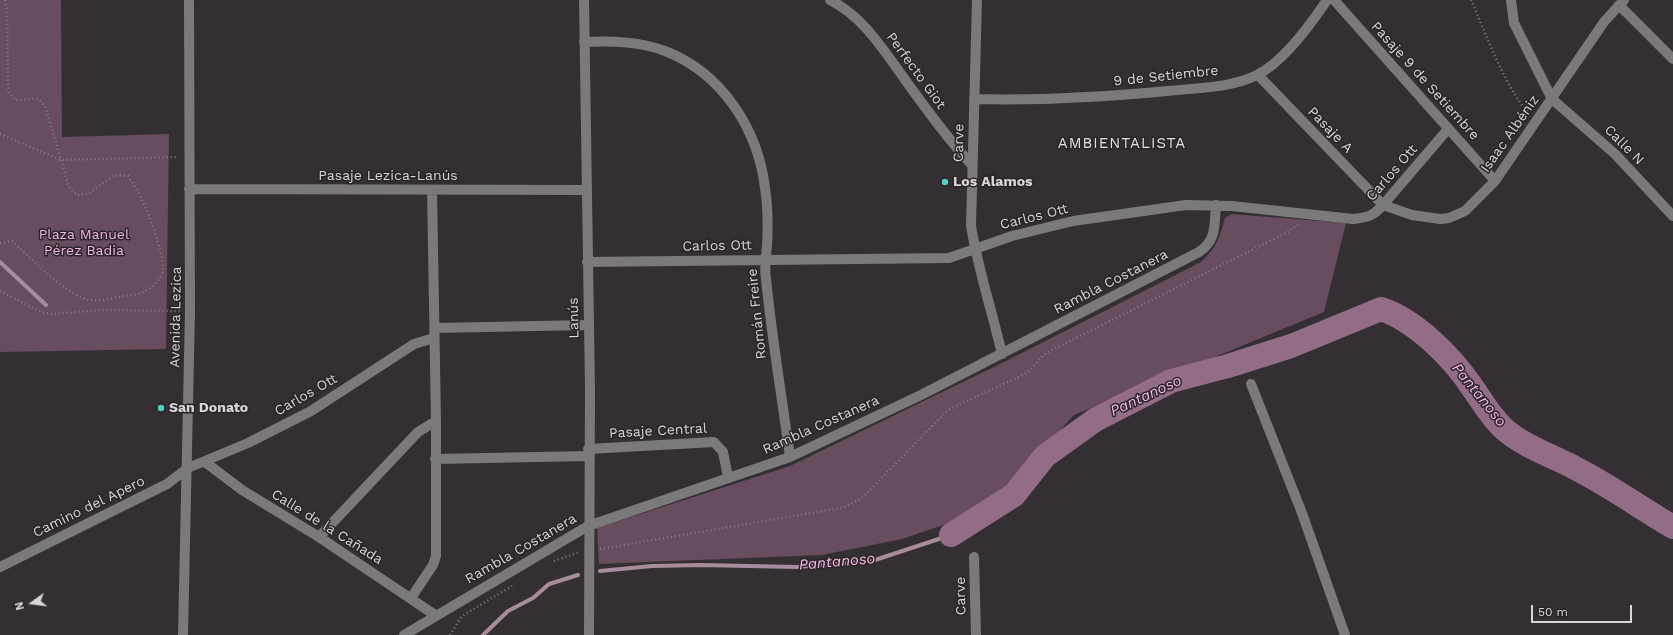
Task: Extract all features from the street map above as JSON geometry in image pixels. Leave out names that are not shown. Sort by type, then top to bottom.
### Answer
[{"type":"street","name":"Avenida Lezica","points":[[183,635],[188,468],[190,311],[189,0]]},
{"type":"street","name":"Lanús","points":[[584,0],[590,389],[588,452],[589,635]]},
{"type":"street","name":"Perfecto Giot","points":[[830,0],[852,14],[869,30],[948,138],[972,165]]},
{"type":"street","name":"Carve","points":[[977,0],[971,226],[974,249],[987,290],[1002,354]]},
{"type":"street","name":"9 de Setiembre","points":[[974,99],[1025,100],[1090,98],[1232,83],[1258,74],[1289,49],[1305,32],[1327,0]]},
{"type":"street","name":"Pasaje 9 de Setiembre","points":[[1334,0],[1495,181]]},
{"type":"street","points":[[1511,0],[1514,23],[1552,99]]},
{"type":"street","name":"Isaac Albéniz","points":[[1383,205],[1412,215],[1440,219],[1449,218],[1465,211],[1495,181],[1604,22],[1621,3]]},
{"type":"street","points":[[1621,3],[1673,60]]},
{"type":"street","name":"Román Freire","points":[[584,42],[626,43],[664,51],[685,60],[710,78],[728,97],[744,121],[759,156],[766,189],[765,277],[790,457]]},
{"type":"street","name":"Pasaje A","points":[[1258,74],[1383,205]]},
{"type":"street","name":"Calle N","points":[[1552,99],[1615,154],[1673,216]]},
{"type":"street","name":"Carlos Ott","points":[[587,262],[949,258],[1012,236],[1073,221],[1186,205],[1216,205],[1353,219],[1367,218],[1374,215],[1448,129]]},
{"type":"street","name":"Pasaje Lezica-Lanús","points":[[189,189],[586,190]]},
{"type":"street","points":[[411,598],[433,565],[436,556],[436,421],[432,190]]},
{"type":"street","name":"Rambla Costanera","points":[[404,635],[435,615],[588,526],[790,457],[894,408],[1002,354],[1199,252],[1209,246],[1213,237],[1216,205]]},
{"type":"street","points":[[434,328],[588,325]]},
{"type":"street","name":"Carlos Ott","points":[[188,468],[248,444],[311,411],[414,344],[434,338]]},
{"type":"street","points":[[1251,384],[1302,513],[1346,635]]},
{"type":"street","points":[[320,537],[418,432],[436,421]]},
{"type":"street","name":"Pasaje Central","points":[[588,452],[714,442],[723,452],[728,477]]},
{"type":"street","points":[[435,459],[588,452]]},
{"type":"street","name":"Calle de la Cañada","points":[[205,462],[242,490],[320,537],[435,615]]},
{"type":"street","name":"Camino del Apero","points":[[0,567],[167,484],[188,468]]},
{"type":"street","name":"Carve","points":[[974,556],[976,635]]},
{"type":"path","points":[[0,243],[12,241],[48,274],[75,293],[88,300],[102,300],[139,295],[150,288],[162,274],[163,260],[143,202],[128,176],[114,175],[88,194],[77,195],[69,187],[45,106],[38,99],[15,100],[9,92],[7,11],[5,0]]},
{"type":"path","points":[[1471,0],[1502,69],[1523,108],[1536,122]]},
{"type":"path","points":[[0,134],[61,160],[189,157]]},
{"type":"path","points":[[552,562],[588,550],[842,508],[861,499],[948,410],[1027,373],[1046,353],[1288,232],[1312,214]]},
{"type":"path","points":[[0,291],[28,307],[52,314],[102,310],[190,311]]},
{"type":"path","points":[[450,635],[462,616],[514,585]]},
{"type":"green space","name":"Plaza Manuel Pérez Badia","points":[[0,0],[61,0],[62,137],[169,134],[166,349],[0,352]]},
{"type":"green space","points":[[1231,214],[1346,223],[1324,312],[1074,415],[1006,490],[964,518],[902,539],[822,555],[599,564],[597,528],[790,466],[1006,361],[1201,262],[1214,247],[1225,218]]},
{"type":"waterway","points":[[0,262],[46,305]]},
{"type":"waterway","name":"Pantanoso","points":[[951,535],[1014,495],[1045,456],[1095,420],[1171,381],[1228,366],[1291,346],[1381,309],[1394,314],[1407,322],[1432,341],[1464,375],[1486,408],[1511,435],[1529,446],[1568,464],[1673,527]]},
{"type":"waterway","name":"Pantanoso","points":[[600,571],[652,566],[701,565],[797,567],[872,561],[951,535]]},
{"type":"waterway","name":"Pantanoso","points":[[483,635],[508,611],[533,598],[549,584],[578,575]]},
{"type":"place","name":"Los Alamos","points":[[945,182]]},
{"type":"place","name":"San Donato","points":[[161,408]]},
{"type":"district","name":"AMBIENTALISTA","points":[[1122,144]]}]
